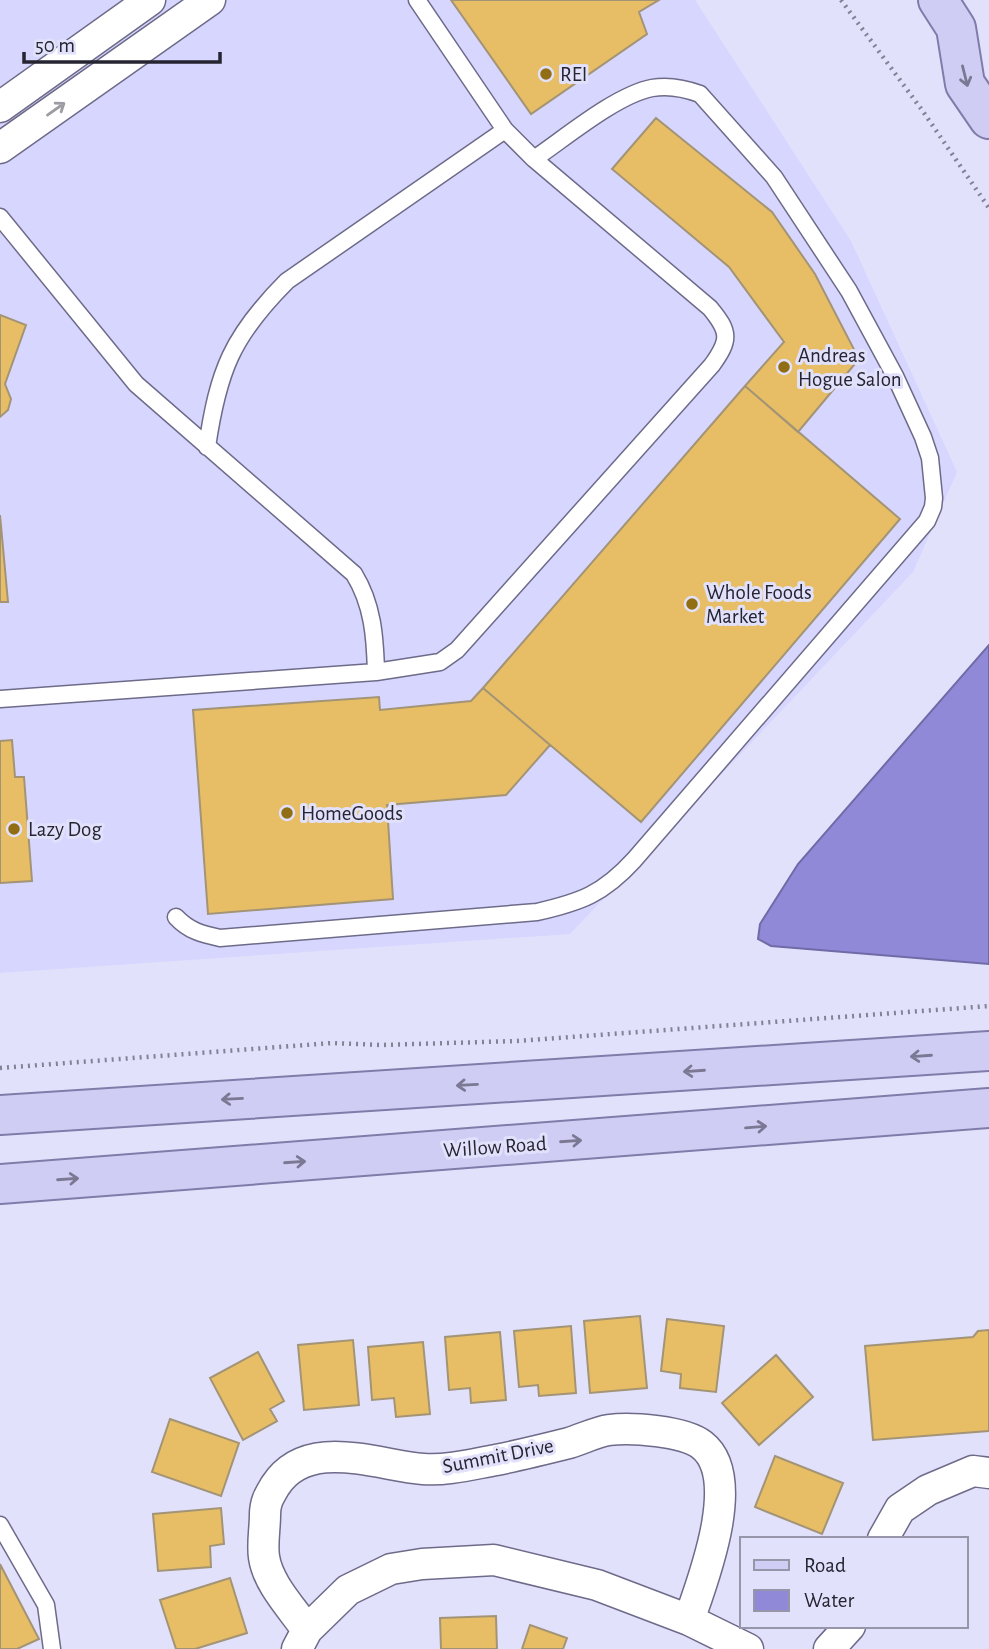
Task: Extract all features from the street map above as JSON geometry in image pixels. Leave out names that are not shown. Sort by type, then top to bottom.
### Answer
[{"type":"main road","points":[[961,24],[965,84],[989,119]]},
{"type":"main road","points":[[0,1115],[989,1051]]},
{"type":"main road","name":"Willow Road","points":[[0,1184],[989,1108]]},
{"type":"street","points":[[0,107],[150,0]]},
{"type":"street","points":[[0,148],[210,0]]},
{"type":"street","name":"Summit Drive","points":[[689,1620],[701,1587],[717,1521],[721,1489],[718,1465],[702,1445],[673,1433],[608,1430],[521,1455],[472,1465],[424,1469],[373,1459],[334,1457],[303,1460],[280,1479],[265,1502],[264,1558],[302,1639],[348,1590],[391,1569],[455,1561],[494,1560],[597,1585],[689,1620],[748,1649]]},
{"type":"street","points":[[884,1537],[900,1509],[928,1489],[973,1471],[989,1473]]},
{"type":"street","points":[[829,1649],[848,1628]]},
{"type":"lane","points":[[0,699],[376,672],[440,662],[457,650],[724,349],[724,326],[710,308],[534,159],[505,130],[416,0]]},
{"type":"lane","points":[[176,917],[184,926],[200,934],[220,938],[537,912],[578,902],[602,888],[628,867],[927,521],[933,507],[933,473],[923,437],[895,376],[849,291],[774,177],[700,94],[684,88],[666,86],[636,92],[534,159]]},
{"type":"lane","points":[[207,447],[221,377],[233,348],[260,307],[286,281],[505,130]]},
{"type":"lane","points":[[1,220],[136,384],[354,575],[365,593],[370,613],[375,640],[376,672]]},
{"type":"lane","points":[[0,1525],[46,1605],[52,1649]]},
{"type":"path","points":[[841,0],[922,110],[989,208]]},
{"type":"path","points":[[0,1069],[332,1043],[381,1045],[517,1041],[989,1006]]},
{"type":"shaded area","points":[[0,0],[695,0],[851,241],[957,472],[913,572],[570,934],[0,973]]},
{"type":"water","points":[[989,645],[989,964],[771,946],[758,939],[760,924],[798,864]]},
{"type":"building","name":"REI","points":[[451,0],[659,0],[639,12],[647,34],[531,114]]},
{"type":"building","points":[[656,118],[772,212],[815,274],[859,359],[798,432],[745,386],[784,342],[729,267],[612,169]]},
{"type":"building","points":[[0,315],[26,325],[5,384],[11,399],[8,410],[0,417]]},
{"type":"building","name":"Whole Foods Market","points":[[745,386],[900,519],[641,822],[483,688]]},
{"type":"building","points":[[0,515],[8,602],[0,602]]},
{"type":"building","points":[[483,688],[550,745],[506,795],[387,805],[393,899],[208,914],[193,710],[379,697],[380,710],[471,701]]},
{"type":"building","name":"Lazy Dog","points":[[12,740],[15,777],[24,777],[32,881],[0,883],[0,741]]},
{"type":"building","points":[[640,1316],[647,1388],[590,1393],[584,1321]]},
{"type":"building","points":[[667,1319],[724,1326],[716,1392],[680,1388],[681,1374],[661,1371]]},
{"type":"building","points":[[571,1326],[576,1393],[539,1396],[538,1385],[519,1387],[514,1331]]},
{"type":"building","points":[[989,1330],[989,1431],[873,1440],[865,1346],[973,1337],[978,1331]]},
{"type":"building","points":[[500,1332],[506,1400],[471,1403],[470,1388],[449,1390],[445,1337]]},
{"type":"building","points":[[353,1340],[359,1405],[304,1410],[298,1345]]},
{"type":"building","points":[[423,1342],[430,1414],[396,1417],[394,1398],[372,1400],[368,1347]]},
{"type":"building","points":[[258,1352],[284,1401],[270,1409],[277,1421],[243,1440],[210,1378]]},
{"type":"building","points":[[776,1355],[813,1397],[759,1445],[722,1403]]},
{"type":"building","points":[[170,1419],[239,1443],[221,1496],[152,1472]]},
{"type":"building","points":[[775,1456],[843,1483],[822,1534],[755,1507]]},
{"type":"building","points":[[221,1508],[224,1544],[210,1546],[211,1567],[158,1571],[153,1514]]},
{"type":"building","points":[[0,1564],[39,1639],[17,1649],[0,1649]]},
{"type":"building","points":[[230,1578],[247,1633],[195,1649],[176,1649],[160,1600]]},
{"type":"building","points":[[496,1616],[497,1649],[441,1649],[440,1618]]},
{"type":"building","points":[[530,1625],[567,1638],[563,1649],[522,1649]]},
{"type":"place","name":"REI","points":[[546,74]]},
{"type":"place","name":"Andreas Hogue Salon","points":[[784,367]]},
{"type":"place","name":"Whole Foods Market","points":[[692,604]]},
{"type":"place","name":"HomeGoods","points":[[287,813]]},
{"type":"place","name":"Lazy Dog","points":[[14,829]]}]
